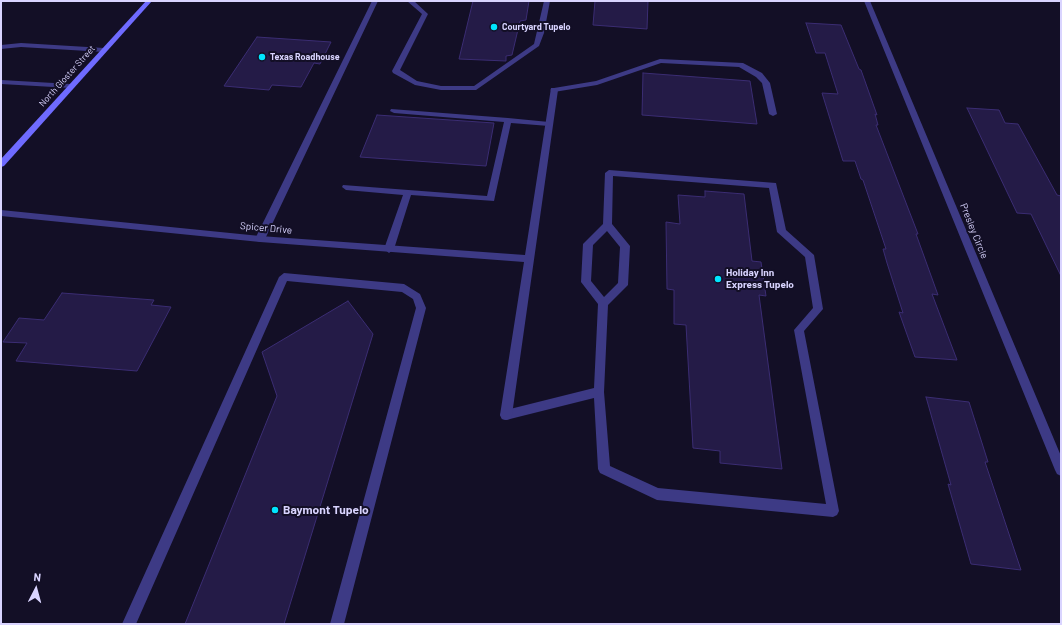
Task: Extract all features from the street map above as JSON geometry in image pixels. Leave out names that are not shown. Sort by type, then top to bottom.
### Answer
[{"type":"main road","name":"North Gloster Street","points":[[1,164],[149,1]]},
{"type":"street","points":[[260,239],[375,1]]},
{"type":"street","points":[[410,1],[425,14],[396,72],[415,83],[441,88],[476,88],[537,45],[541,33],[547,1]]},
{"type":"street","name":"Presley Circle","points":[[867,1],[1061,470]]},
{"type":"street","points":[[1,47],[21,45],[104,50]]},
{"type":"street","points":[[599,392],[506,415],[554,90],[597,83],[660,61],[740,65],[760,75],[766,83],[773,114]]},
{"type":"street","points":[[1,82],[71,86]]},
{"type":"street","points":[[394,111],[549,124]]},
{"type":"street","points":[[346,187],[491,199],[508,120]]},
{"type":"street","points":[[609,173],[773,185],[782,232],[809,255],[818,309],[800,330],[833,511],[657,494],[604,469],[599,392],[603,303],[586,282],[588,244],[606,225],[609,173]]},
{"type":"street","points":[[389,249],[408,192]]},
{"type":"street","name":"Spicer Drive","points":[[1,213],[260,239],[529,259]]},
{"type":"street","points":[[603,303],[623,285],[625,246],[606,225]]},
{"type":"street","points":[[129,624],[284,277],[404,288],[417,297],[421,308],[337,624]]},
{"type":"building","name":"Courtyard Tupelo","points":[[473,1],[529,1],[526,20],[520,21],[512,55],[506,56],[506,61],[459,59]]},
{"type":"building","points":[[595,1],[648,1],[647,29],[593,25]]},
{"type":"building","points":[[806,23],[841,25],[859,69],[861,70],[877,115],[875,114],[878,125],[876,125],[918,234],[916,234],[938,295],[932,294],[957,360],[915,357],[899,312],[903,313],[883,249],[886,249],[863,180],[861,179],[855,161],[843,161],[822,93],[838,94],[825,53],[816,53]]},
{"type":"building","points":[[257,37],[331,42],[320,64],[314,63],[301,87],[272,85],[269,90],[224,86]]},
{"type":"building","points":[[643,73],[750,81],[757,124],[642,115]]},
{"type":"building","points":[[967,108],[999,110],[1005,123],[1018,124],[1057,195],[1061,196],[1061,276],[1031,214],[1017,213]]},
{"type":"building","points":[[377,115],[494,123],[486,166],[360,157]]},
{"type":"building","points":[[705,191],[744,194],[752,261],[761,262],[766,296],[759,295],[782,469],[720,463],[720,451],[693,448],[686,325],[674,324],[674,290],[667,289],[666,222],[680,224],[678,195],[705,197]]},
{"type":"building","points":[[62,293],[154,300],[151,305],[171,307],[137,371],[16,361],[27,343],[3,342],[19,318],[44,320]]},
{"type":"building","name":"Baymont Tupelo","points":[[348,301],[373,334],[284,624],[185,624],[277,396],[262,352]]},
{"type":"building","points":[[926,397],[969,402],[988,462],[985,462],[1021,570],[971,564],[948,484],[951,485]]},
{"type":"place","name":"Courtyard Tupelo","points":[[494,27]]},
{"type":"place","name":"Texas Roadhouse","points":[[262,57]]},
{"type":"place","name":"Holiday Inn Express Tupelo","points":[[718,279]]},
{"type":"place","name":"Baymont Tupelo","points":[[275,510]]}]
